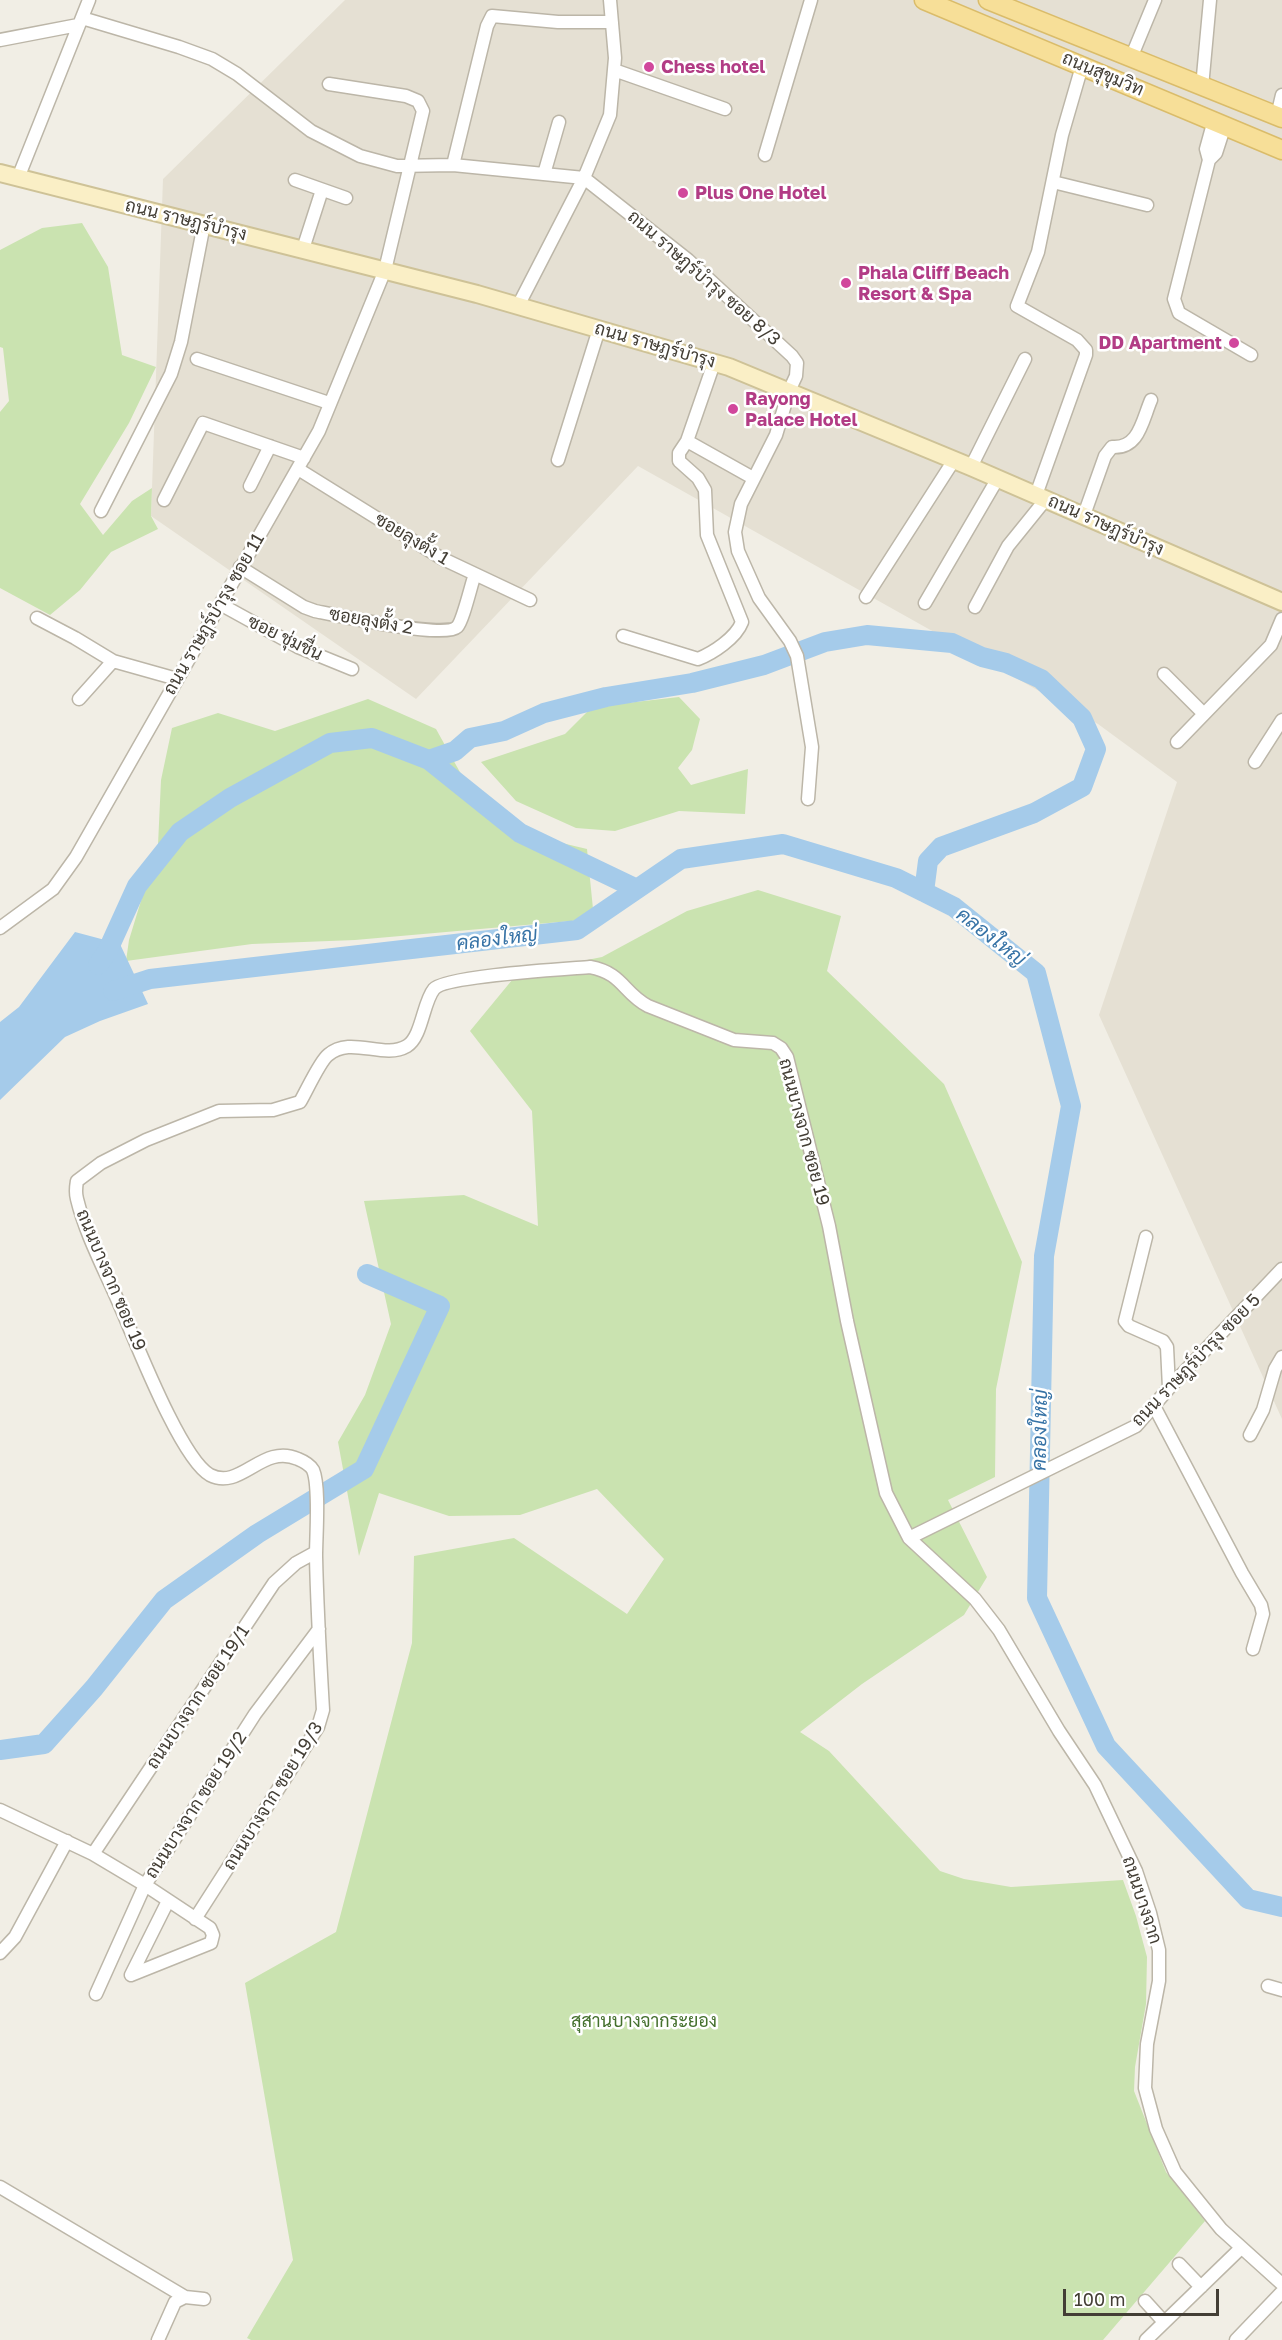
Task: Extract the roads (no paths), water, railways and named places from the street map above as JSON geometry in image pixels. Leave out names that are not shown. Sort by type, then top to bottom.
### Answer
[{"type":"main road","name":"ถนนสุขุมวิท","points":[[924,0],[1282,150]]},
{"type":"main road","name":"ถนนสุขุมวิท","points":[[988,0],[1280,117]]},
{"type":"street","points":[[18,178],[89,0]]},
{"type":"street","points":[[518,306],[584,178],[610,115],[614,70],[610,0]]},
{"type":"street","points":[[765,155],[811,0]]},
{"type":"street","points":[[1131,58],[1155,0]]},
{"type":"street","points":[[1202,87],[1210,0]]},
{"type":"street","points":[[453,165],[487,26],[492,16],[558,22],[612,22]]},
{"type":"street","points":[[0,40],[80,21],[179,47],[212,60],[237,74],[311,131],[360,156],[396,166],[453,165],[584,178]]},
{"type":"street","points":[[975,607],[1008,546],[1041,497],[1086,355],[1081,343],[1017,306],[1038,252],[1062,135],[1082,66]]},
{"type":"street","points":[[614,70],[725,109]]},
{"type":"street","name":"ถนน ราษฎร์บำรุง ซอย 11","points":[[0,928],[54,889],[76,857],[319,431],[385,270],[423,111],[418,101],[406,96],[329,84]]},
{"type":"street","points":[[1280,117],[1282,94]]},
{"type":"street","points":[[544,174],[559,122]]},
{"type":"street","points":[[1219,123],[1216,153],[1209,160],[1174,299],[1179,312],[1251,355]]},
{"type":"street","name":"ถนน ราษฎร์บำรุง","points":[[0,173],[385,270],[714,363],[789,391],[998,478],[1282,602]]},
{"type":"street","name":"ถนน ราษฎร์บำรุง ซอย 8/3","points":[[584,178],[688,260],[797,363],[776,435],[753,478],[736,519],[736,542],[744,569],[759,598],[790,641],[797,656],[812,747],[808,799]]},
{"type":"street","points":[[295,180],[346,198]]},
{"type":"street","points":[[1053,182],[1148,205]]},
{"type":"street","points":[[303,249],[322,190]]},
{"type":"street","points":[[101,511],[171,374],[181,342],[204,224]]},
{"type":"street","points":[[558,460],[599,329]]},
{"type":"street","points":[[197,359],[329,403]]},
{"type":"street","points":[[971,467],[1026,359]]},
{"type":"street","points":[[623,636],[698,658],[723,644],[742,622],[707,535],[705,490],[678,457],[687,441],[714,363]]},
{"type":"street","points":[[1084,515],[1105,456],[1112,447],[1123,448],[1134,441],[1151,400]]},
{"type":"street","name":"ซอยลุงตั้ง 1","points":[[164,500],[203,423],[270,446],[301,463],[441,558],[530,600]]},
{"type":"street","points":[[687,441],[753,478]]},
{"type":"street","points":[[250,486],[270,446]]},
{"type":"street","points":[[866,597],[954,460]]},
{"type":"street","points":[[925,603],[998,478]]},
{"type":"street","name":"ซอยลุงตั้ง 2","points":[[240,567],[304,607],[315,611],[435,631],[450,631],[458,626],[475,574]]},
{"type":"street","name":"ซอย ชุ่มชื่น","points":[[220,604],[298,647],[352,669]]},
{"type":"street","points":[[38,618],[113,661],[177,679]]},
{"type":"street","points":[[1177,742],[1271,645],[1282,619]]},
{"type":"street","points":[[79,699],[113,661]]},
{"type":"street","points":[[1164,674],[1204,714]]},
{"type":"street","points":[[1255,762],[1282,720]]},
{"type":"street","name":"ถนนบางจาก ซอย 19","points":[[318,1629],[316,1552],[318,1525],[315,1479],[312,1469],[305,1463],[287,1455],[267,1458],[235,1476],[224,1479],[202,1470],[163,1405],[87,1230],[76,1197],[78,1181],[101,1164],[146,1140],[219,1111],[273,1110],[300,1102],[327,1055],[345,1047],[387,1050],[406,1047],[417,1031],[432,991],[439,984],[464,978],[590,967],[612,974],[637,999],[648,1006],[734,1040],[773,1043],[781,1048],[787,1057],[829,1226],[847,1321],[886,1493],[909,1538]]},
{"type":"street","points":[[1146,1237],[1125,1320],[1129,1326],[1163,1341],[1167,1347],[1169,1388]]},
{"type":"street","name":"ถนน ราษฎร์บำรุง ซอย 5","points":[[909,1538],[1136,1426],[1282,1269]]},
{"type":"street","points":[[1250,1435],[1263,1410],[1275,1369],[1282,1357]]},
{"type":"street","points":[[1154,1406],[1261,1605],[1263,1614],[1253,1649]]},
{"type":"street","name":"ถนนบางจาก","points":[[909,1538],[975,1599],[999,1630],[1059,1731],[1095,1785],[1136,1871],[1159,1950],[1159,1982],[1147,2044],[1145,2088],[1156,2129],[1175,2172],[1221,2229],[1282,2284]]},
{"type":"street","name":"ถนนบางจาก ซอย 19/1","points":[[93,1854],[274,1584],[296,1563],[316,1552]]},
{"type":"street","name":"ถนนบางจาก ซอย 19/2","points":[[96,1994],[145,1885],[255,1714],[318,1629]]},
{"type":"street","name":"ถนนบางจาก ซอย 19/3","points":[[195,1919],[318,1727],[323,1710],[318,1629]]},
{"type":"street","points":[[0,1810],[93,1854],[145,1885],[210,1928],[213,1935],[211,1943],[131,1975],[168,1901]]},
{"type":"street","points":[[0,1953],[15,1937],[67,1841]]},
{"type":"street","points":[[1268,1986],[1282,1990]]},
{"type":"street","points":[[0,2187],[185,2297],[204,2299]]},
{"type":"street","points":[[1146,2340],[1242,2248]]},
{"type":"street","points":[[1179,2264],[1201,2287]]},
{"type":"street","points":[[1236,2340],[1282,2292]]},
{"type":"street","points":[[158,2340],[175,2301],[185,2297]]},
{"type":"street","points":[[1145,2301],[1164,2322]]},
{"type":"water","points":[[75,932],[120,944],[148,1004],[100,1021],[65,1037],[0,1100],[0,1022],[19,1007]]},
{"type":"waterway","points":[[429,760],[455,751],[470,738],[504,731],[544,713],[606,697],[692,683],[764,665],[825,642],[867,635],[952,643],[1041,679],[1082,718],[1096,749],[1082,787],[1034,813],[941,847],[928,861],[924,892]]},
{"type":"waterway","points":[[98,965],[107,952],[137,886],[180,832],[230,798],[330,743],[372,738],[429,760],[520,833],[637,889]]},
{"type":"waterway","name":"คลองใหญ่","points":[[113,991],[150,979],[577,930],[681,859],[783,844],[896,878],[954,907],[1036,973],[1071,1106],[1044,1256],[1037,1598],[1106,1746],[1248,1899],[1282,1907]]},
{"type":"waterway","points":[[0,1750],[44,1744],[94,1688],[164,1600],[257,1534],[364,1469],[440,1306],[367,1274]]},
{"type":"place","name":"Chess hotel","points":[[649,67]]},
{"type":"place","name":"Plus One Hotel","points":[[683,193]]},
{"type":"place","name":"Phala Cliff Beach Resort & Spa","points":[[846,283]]},
{"type":"place","name":"DD Apartment","points":[[1234,343]]},
{"type":"place","name":"Rayong Palace Hotel","points":[[733,409]]},
{"type":"park label","name":"สุสานบางจากระยอง","points":[[644,2021]]}]
